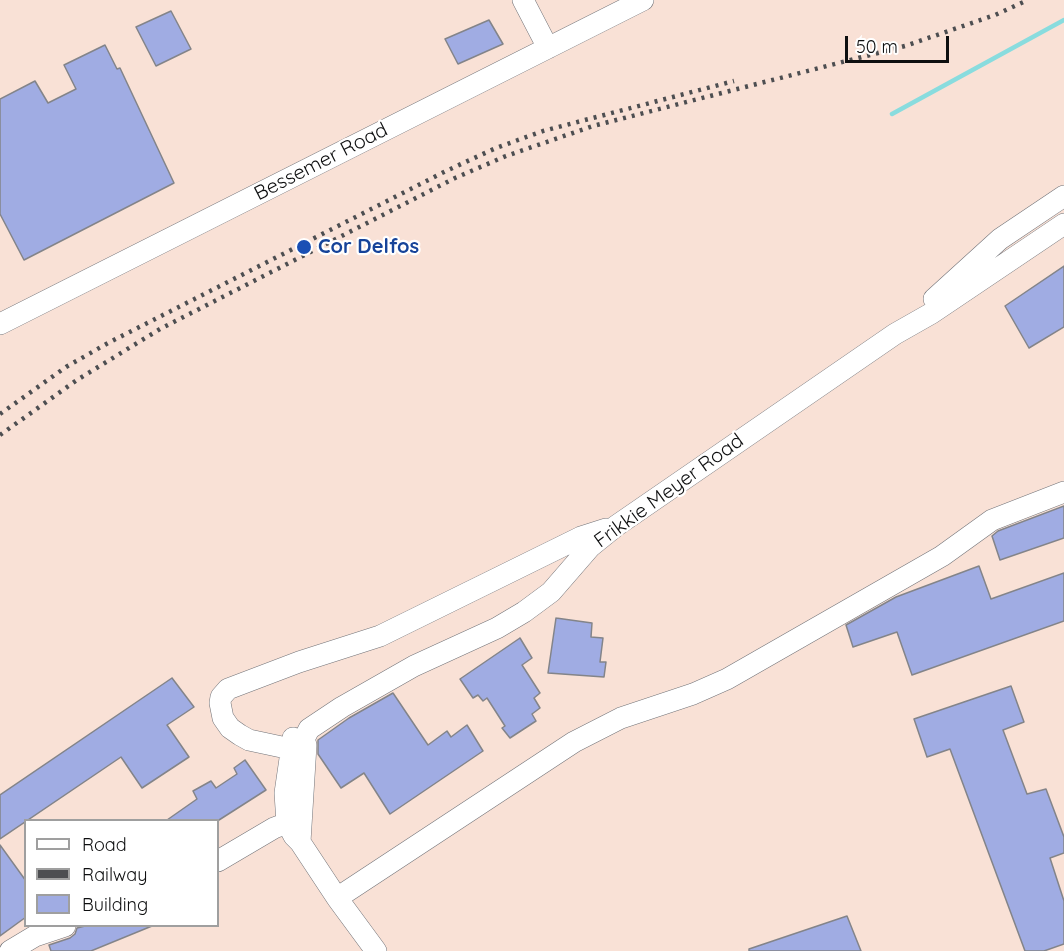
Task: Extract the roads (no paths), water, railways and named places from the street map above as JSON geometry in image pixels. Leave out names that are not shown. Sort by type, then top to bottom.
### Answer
[{"type":"street","points":[[523,0],[548,48]]},
{"type":"street","name":"Bessemer Road","points":[[0,324],[643,0]]},
{"type":"street","name":"Frikkie Meyer Road","points":[[895,334],[1000,239],[1064,196]]},
{"type":"street","name":"Frikkie Meyer Road","points":[[296,829],[298,751],[309,729],[342,707],[414,666],[497,628],[524,612],[556,587],[590,547],[616,525],[895,334],[932,313],[1064,224]]},
{"type":"street","points":[[337,898],[592,733],[621,718],[693,694],[727,679],[942,556],[992,520],[1064,492]]},
{"type":"street","points":[[298,751],[249,740],[230,728],[221,713],[220,703],[224,692],[299,662],[380,636],[581,537],[616,525]]},
{"type":"street","points":[[219,860],[261,834],[296,829],[337,898],[376,951]]},
{"type":"street","points":[[10,951],[35,936],[62,927]]},
{"type":"waterway","points":[[892,114],[1064,20]]},
{"type":"railway","points":[[0,435],[77,380],[160,329],[455,178],[506,156],[593,126],[905,46],[995,15],[1028,0]]},
{"type":"railway","points":[[0,414],[66,367],[108,343],[446,171],[496,148],[543,131],[734,81]]},
{"type":"place","name":"Cor Delfos","points":[[304,247]]}]
